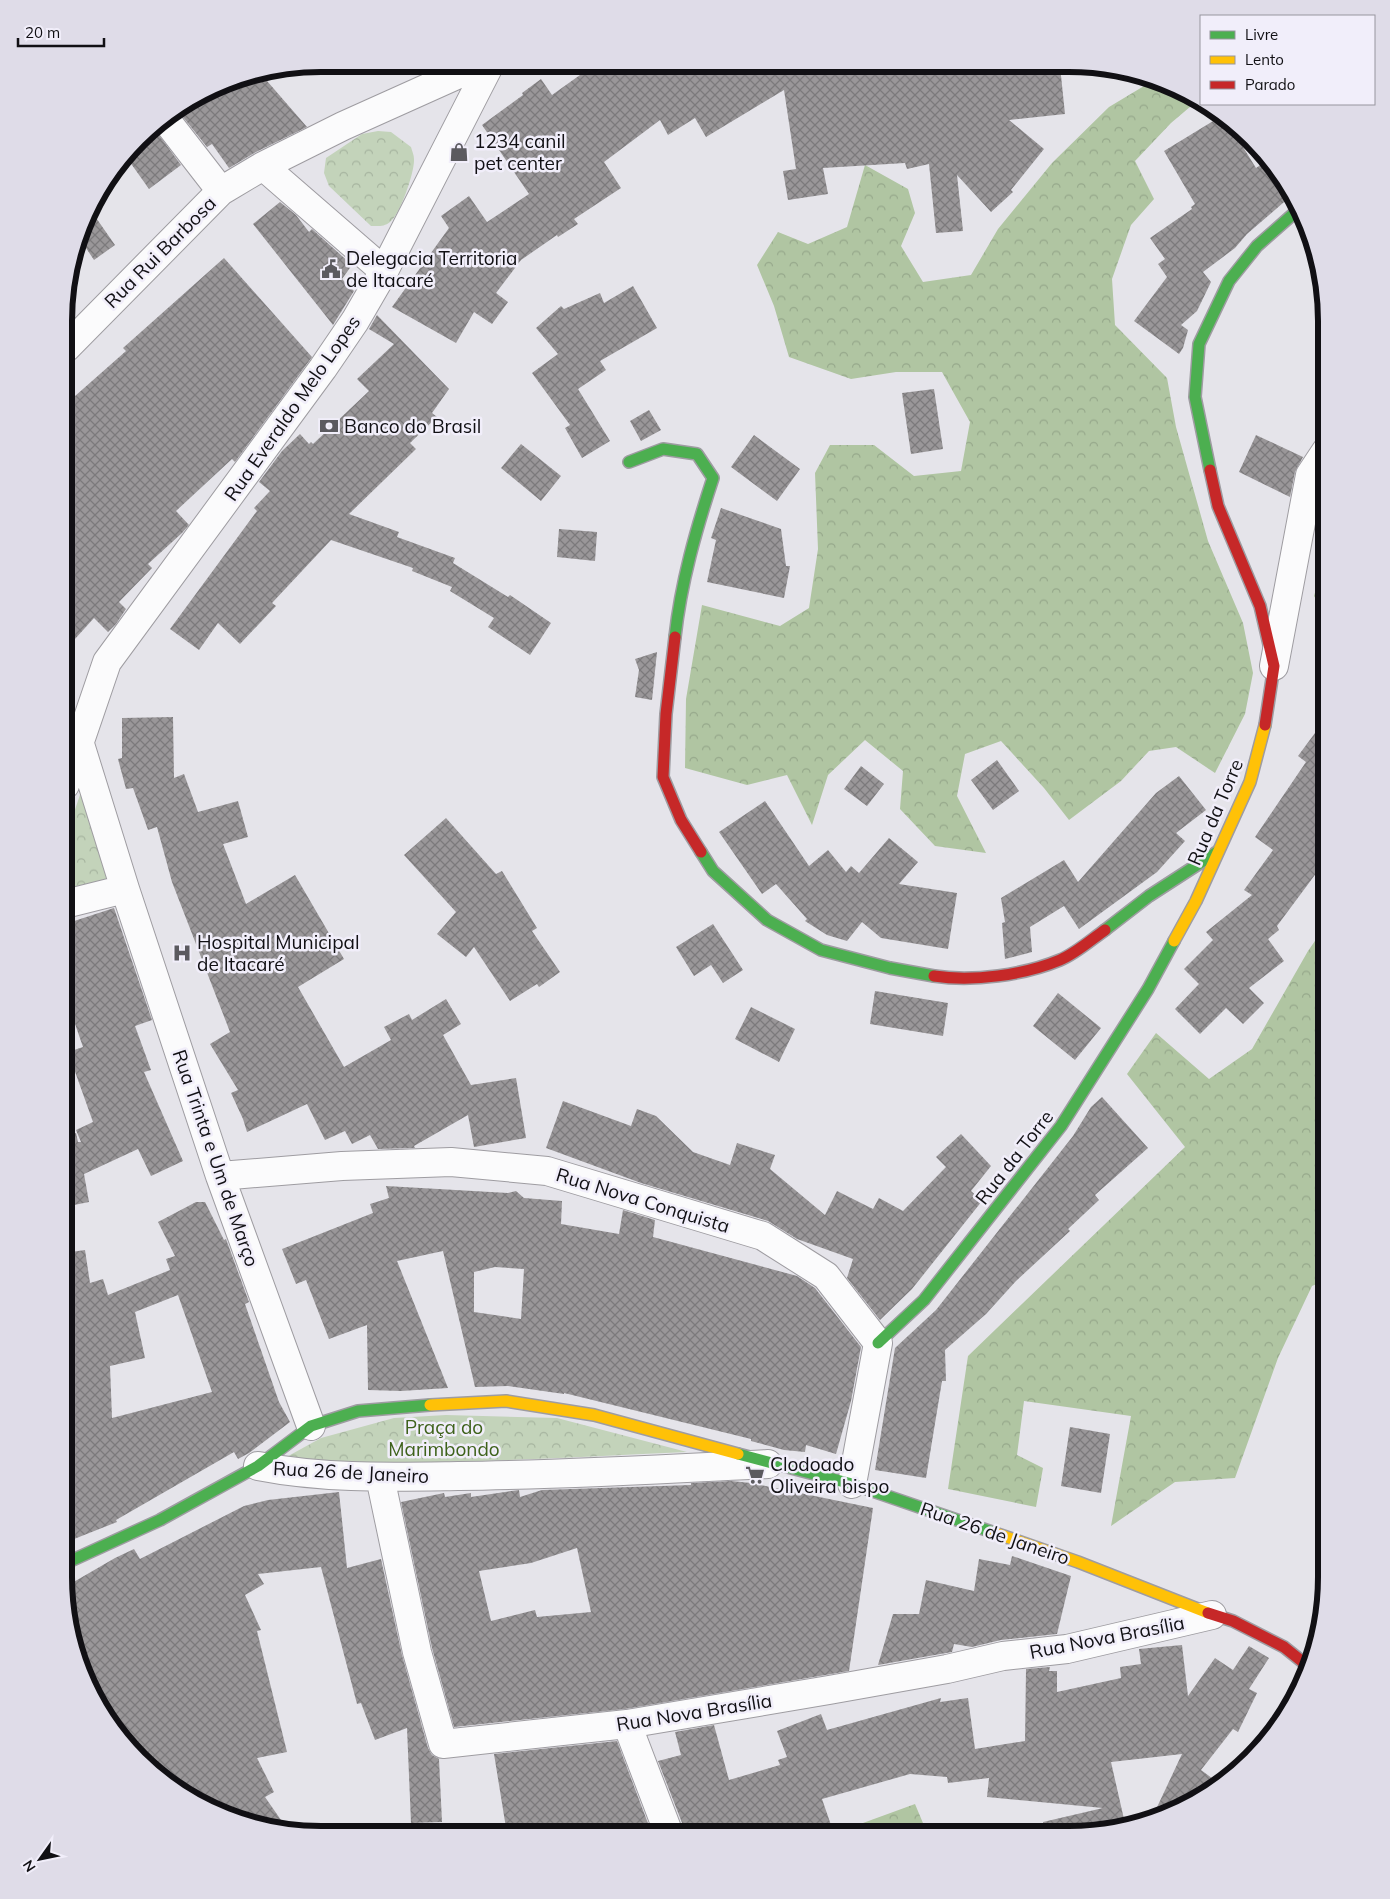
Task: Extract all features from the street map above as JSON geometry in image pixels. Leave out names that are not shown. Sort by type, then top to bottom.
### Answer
[{"type":"street","name":"Rua Rui Barbosa","points":[[73,341],[220,191],[263,166],[343,126],[461,73]]},
{"type":"street","name":"Rua Everaldo Melo Lopes","points":[[73,758],[107,662],[324,368],[355,321],[384,271],[485,73]]},
{"type":"street","points":[[169,124],[220,191]]},
{"type":"street","points":[[263,166],[384,271]]},
{"type":"street","name":"Rua da Torre","points":[[878,1343],[924,1300],[1061,1126],[1148,989],[1196,901],[1250,782],[1265,723],[1274,666],[1260,606],[1218,506],[1196,396],[1199,344],[1229,281],[1257,246],[1293,214]]},
{"type":"street","points":[[630,462],[663,449],[696,454],[713,478],[694,536],[678,608],[666,714],[663,777],[681,820],[713,870],[768,920],[821,950],[890,968],[953,979],[1012,974],[1061,960],[1094,938],[1149,896],[1217,852]]},
{"type":"street","points":[[1274,666],[1310,475],[1318,463]]},
{"type":"street","name":"Rua Trinta e Um de Março","points":[[78,741],[124,889],[220,1176],[312,1426]]},
{"type":"street","points":[[73,902],[124,889]]},
{"type":"street","name":"Rua Nova Conquista","points":[[220,1176],[342,1166],[451,1162],[547,1171],[763,1236],[826,1276],[878,1343]]},
{"type":"street","points":[[852,1484],[878,1343]]},
{"type":"street","name":"Rua 26 de Janeiro","points":[[258,1466],[312,1426],[358,1411],[421,1405],[506,1401],[594,1415],[852,1484],[1078,1562],[1212,1615],[1233,1621],[1284,1646],[1303,1662]]},
{"type":"street","name":"Rua 26 de Janeiro","points":[[258,1466],[292,1473],[380,1477],[512,1476],[773,1464]]},
{"type":"street","points":[[73,1560],[160,1520],[258,1466]]},
{"type":"street","name":"Rua Nova Brasília","points":[[380,1477],[418,1652],[443,1744],[628,1724],[839,1689],[1003,1656],[1067,1649],[1212,1615]]},
{"type":"street","points":[[628,1724],[666,1826]]},
{"type":"green space","points":[[1146,85],[1164,91],[1192,105],[1171,123],[1135,161],[1154,199],[1131,225],[1112,279],[1115,325],[1167,378],[1176,427],[1208,541],[1243,623],[1253,673],[1245,714],[1215,773],[1176,747],[1149,751],[1121,781],[1069,820],[1044,788],[1001,741],[965,754],[957,796],[986,853],[935,846],[900,809],[903,771],[865,740],[828,775],[812,825],[787,775],[747,785],[685,768],[686,699],[702,605],[780,626],[809,608],[818,549],[815,473],[830,445],[874,445],[914,476],[961,471],[970,422],[942,372],[896,372],[851,379],[789,357],[774,306],[757,265],[778,232],[808,244],[847,227],[865,165],[908,189],[915,213],[901,246],[923,282],[971,275],[998,229],[1052,163],[1109,107]]},
{"type":"green space","points":[[378,131],[391,132],[411,147],[414,165],[406,192],[394,218],[385,225],[371,226],[329,186],[324,173],[326,158],[362,134]]},
{"type":"green space","points":[[1318,582],[1318,603],[1314,596]]},
{"type":"green space","points":[[83,786],[112,880],[73,887],[73,815]]},
{"type":"green space","points":[[1318,937],[1318,1283],[1312,1286],[1278,1358],[1235,1478],[1175,1482],[1111,1526],[1131,1416],[1024,1401],[1017,1455],[1043,1468],[1036,1507],[948,1489],[968,1356],[1185,1147],[1127,1074],[1156,1033],[1209,1079],[1252,1049]]},
{"type":"green space","name":"Praça do Marimbondo","points":[[446,1415],[557,1418],[687,1452],[433,1462],[382,1463],[281,1460],[321,1438],[394,1418]]},
{"type":"green space","points":[[915,1804],[924,1826],[855,1826]]},
{"type":"building","points":[[583,73],[1061,73],[1065,114],[1009,120],[1044,149],[1011,190],[1013,192],[991,212],[957,175],[963,231],[936,233],[929,164],[907,169],[905,163],[823,168],[828,194],[788,200],[783,171],[796,169],[784,90],[706,137],[695,118],[668,135],[660,120],[604,162],[621,188],[574,219],[578,224],[558,237],[557,235],[521,260],[496,293],[508,302],[492,324],[474,312],[456,343],[392,307],[449,228],[441,216],[469,196],[487,222],[529,194],[482,125],[523,95],[522,93],[541,79],[552,95]]},
{"type":"building","points":[[265,79],[307,127],[256,152],[229,168],[212,144],[207,147],[182,115],[226,91]]},
{"type":"building","points":[[1215,120],[1237,138],[1256,168],[1262,164],[1286,200],[1247,234],[1235,248],[1203,272],[1211,282],[1197,311],[1181,325],[1188,330],[1183,348],[1179,354],[1134,321],[1167,277],[1158,264],[1165,259],[1150,238],[1192,209],[1191,207],[1195,204],[1164,151]]},
{"type":"building","points":[[158,133],[181,165],[149,189],[130,162]]},
{"type":"building","points":[[280,202],[296,215],[309,232],[312,229],[352,265],[342,279],[354,291],[333,325],[253,224]]},
{"type":"building","points":[[95,217],[115,245],[94,260],[85,246]]},
{"type":"building","points":[[224,258],[312,357],[235,462],[232,459],[176,511],[189,525],[148,564],[152,568],[119,602],[126,609],[116,624],[108,632],[94,618],[73,641],[73,398],[126,351],[123,348]]},
{"type":"building","points":[[633,286],[657,328],[600,361],[606,370],[578,389],[610,441],[582,458],[565,428],[570,425],[532,373],[558,354],[536,328],[561,306],[564,309],[600,293],[604,303]]},
{"type":"building","points":[[377,315],[449,389],[432,413],[437,417],[410,443],[416,449],[349,514],[399,532],[397,537],[455,558],[453,563],[508,597],[510,595],[551,623],[530,655],[488,627],[494,618],[450,591],[452,587],[412,571],[413,568],[331,540],[272,603],[276,606],[240,644],[218,623],[199,650],[170,629],[257,511],[254,508],[270,491],[259,482],[282,451],[300,434],[309,444],[311,442],[313,444],[369,391],[357,379],[394,344],[369,329]]},
{"type":"building","points":[[934,389],[943,449],[911,454],[902,393]]},
{"type":"building","points":[[649,410],[661,430],[641,441],[630,421]]},
{"type":"building","points":[[754,435],[800,469],[777,501],[731,467]]},
{"type":"building","points":[[1256,435],[1303,457],[1295,472],[1290,497],[1239,472]]},
{"type":"building","points":[[521,444],[561,476],[541,501],[501,468]]},
{"type":"building","points":[[721,508],[781,529],[786,566],[790,566],[784,598],[707,582],[716,540],[711,538]]},
{"type":"building","points":[[559,529],[597,532],[595,561],[557,557]]},
{"type":"building","points":[[657,652],[652,700],[635,697],[639,670],[635,659]]},
{"type":"building","points":[[173,717],[174,778],[184,774],[198,812],[238,801],[248,837],[223,844],[246,904],[295,875],[344,959],[298,987],[344,1067],[391,1040],[384,1027],[409,1014],[412,1020],[446,999],[461,1024],[443,1035],[471,1085],[516,1078],[526,1138],[474,1147],[468,1115],[414,1146],[415,1148],[378,1149],[370,1135],[352,1144],[345,1131],[325,1140],[307,1104],[247,1132],[231,1093],[238,1090],[210,1044],[230,1032],[172,882],[157,827],[148,830],[133,788],[126,789],[118,759],[122,758],[122,718]]},
{"type":"building","points":[[1318,729],[1318,871],[1277,926],[1279,930],[1268,939],[1284,961],[1249,988],[1264,1003],[1243,1024],[1226,1008],[1200,1034],[1175,1009],[1199,984],[1184,969],[1213,940],[1206,932],[1252,895],[1244,890],[1273,850],[1255,837],[1306,762],[1298,756]]},
{"type":"building","points":[[997,760],[1019,791],[993,810],[971,780]]},
{"type":"building","points":[[861,766],[884,784],[867,806],[844,789]]},
{"type":"building","points":[[1179,776],[1206,810],[1176,833],[1185,841],[1157,872],[1079,929],[1064,906],[1030,927],[1032,952],[1005,959],[1002,923],[1005,922],[1001,898],[1064,860],[1078,882],[1156,793]]},
{"type":"building","points":[[765,801],[809,866],[828,850],[846,872],[851,866],[859,873],[889,838],[918,862],[899,884],[957,893],[948,949],[881,938],[862,922],[847,941],[827,935],[805,921],[807,919],[776,884],[762,894],[719,832]]},
{"type":"building","points":[[446,818],[496,874],[502,871],[537,928],[532,931],[560,972],[539,987],[537,984],[510,1001],[474,947],[466,957],[437,934],[456,912],[404,855]]},
{"type":"building","points":[[114,908],[152,1020],[135,1026],[151,1070],[144,1072],[183,1161],[151,1176],[138,1149],[84,1174],[89,1202],[73,1205],[73,1133],[76,1133],[78,1142],[81,1142],[76,1130],[93,1122],[73,1066],[73,1050],[83,1047],[73,1018],[73,921]]},
{"type":"building","points":[[713,924],[743,970],[723,983],[711,965],[694,976],[676,947]]},
{"type":"building","points":[[875,991],[948,1003],[943,1036],[870,1024]]},
{"type":"building","points":[[1058,993],[1101,1028],[1075,1060],[1033,1026]]},
{"type":"building","points":[[751,1007],[795,1029],[779,1062],[735,1039]]},
{"type":"building","points":[[1102,1097],[1148,1148],[1095,1195],[1099,1200],[1068,1229],[1070,1231],[1016,1281],[986,1314],[945,1350],[946,1381],[942,1381],[926,1478],[875,1470],[895,1348],[936,1310],[1073,1136],[1091,1107]]},
{"type":"building","points":[[563,1101],[631,1126],[637,1109],[656,1116],[693,1152],[730,1165],[737,1143],[775,1155],[770,1169],[825,1215],[837,1191],[873,1209],[879,1198],[903,1211],[946,1167],[936,1157],[961,1134],[991,1166],[971,1191],[982,1201],[912,1289],[880,1320],[847,1278],[853,1259],[797,1239],[768,1221],[641,1183],[546,1148]]},
{"type":"building","points":[[386,1186],[508,1193],[516,1191],[524,1198],[562,1201],[561,1224],[619,1234],[623,1210],[655,1220],[653,1237],[797,1276],[815,1288],[861,1347],[851,1401],[836,1454],[806,1445],[805,1452],[784,1450],[751,1441],[751,1439],[564,1393],[508,1386],[475,1387],[443,1251],[397,1261],[448,1388],[401,1391],[368,1390],[367,1325],[329,1339],[306,1280],[296,1284],[282,1249],[373,1213],[370,1204],[389,1198]],"holes":[[[495,1267],[524,1269],[521,1319],[474,1312],[474,1272]]]},
{"type":"building","points":[[196,1202],[205,1202],[224,1240],[226,1239],[249,1302],[245,1304],[279,1402],[290,1422],[238,1459],[234,1452],[116,1520],[117,1522],[73,1539],[73,1252],[85,1250],[90,1283],[103,1279],[108,1295],[170,1270],[166,1259],[175,1256],[158,1222]],"holes":[[[178,1295],[212,1392],[112,1418],[110,1366],[145,1358],[135,1312]]]},
{"type":"building","points":[[1070,1427],[1110,1434],[1101,1493],[1061,1486]]},
{"type":"building","points":[[731,1481],[751,1483],[873,1508],[849,1671],[625,1709],[454,1727],[432,1648],[401,1502],[444,1493],[445,1497],[471,1493],[471,1497],[519,1490],[520,1497],[542,1490],[691,1485],[691,1483]],"holes":[[[577,1548],[591,1612],[537,1617],[535,1610],[491,1621],[479,1571],[531,1563]]]},
{"type":"building","points":[[339,1492],[347,1568],[381,1559],[402,1655],[428,1748],[432,1755],[439,1759],[442,1822],[411,1823],[407,1728],[375,1740],[361,1703],[357,1704],[321,1567],[258,1574],[264,1584],[245,1595],[261,1630],[257,1631],[287,1752],[257,1758],[274,1792],[265,1797],[283,1823],[257,1818],[226,1808],[183,1785],[157,1765],[134,1742],[114,1716],[98,1688],[91,1673],[77,1626],[73,1582],[134,1549],[140,1559],[244,1506],[268,1500]]},
{"type":"building","points":[[1012,1556],[1071,1576],[1057,1634],[1001,1640],[972,1647],[954,1644],[952,1652],[878,1665],[893,1614],[919,1614],[926,1580],[974,1591],[979,1559],[1010,1565]]},
{"type":"building","points":[[1182,1645],[1188,1696],[1215,1658],[1233,1670],[1249,1646],[1269,1658],[1249,1689],[1257,1693],[1238,1732],[1233,1729],[1201,1770],[1214,1780],[1207,1785],[1179,1801],[1155,1811],[1182,1754],[1111,1762],[1124,1820],[1117,1822],[1085,1826],[1044,1826],[1043,1822],[1103,1808],[987,1797],[989,1778],[948,1783],[947,1777],[910,1774],[822,1799],[831,1825],[828,1826],[683,1826],[658,1761],[681,1755],[675,1732],[714,1725],[729,1780],[780,1765],[778,1760],[787,1757],[777,1731],[821,1714],[827,1730],[941,1698],[940,1702],[968,1698],[975,1749],[1025,1741],[1026,1669],[1050,1667],[1049,1671],[1057,1671],[1057,1692],[1121,1678],[1120,1667],[1141,1664],[1139,1649]]},
{"type":"building","points":[[617,1741],[649,1826],[506,1826],[494,1754]]},
{"type":"traffic: fast","points":[[1210,470],[1195,397],[1199,344],[1229,281],[1257,246],[1293,214]]},
{"type":"traffic: fast","points":[[629,462],[663,449],[697,454],[713,478],[690,556],[681,596],[675,637]]},
{"type":"traffic: fast","points":[[701,852],[713,871],[767,920],[821,950],[890,968],[934,976]]},
{"type":"traffic: fast","points":[[1105,930],[1149,896],[1217,852]]},
{"type":"traffic: fast","points":[[878,1343],[924,1300],[1061,1126],[1148,989],[1174,941]]},
{"type":"traffic: fast","points":[[73,1560],[160,1520],[258,1466],[311,1426],[358,1411],[430,1405]]},
{"type":"traffic: fast","points":[[738,1454],[852,1484],[995,1533]]},
{"type":"traffic: slow","points":[[1174,941],[1196,901],[1250,782],[1265,725]]},
{"type":"traffic: slow","points":[[430,1405],[506,1401],[594,1415],[738,1454]]},
{"type":"traffic: slow","points":[[995,1533],[1078,1562],[1208,1613]]},
{"type":"traffic: jam","points":[[1210,470],[1218,506],[1260,606],[1274,666],[1265,725]]},
{"type":"traffic: jam","points":[[675,637],[666,714],[663,777],[681,820],[701,852]]},
{"type":"traffic: jam","points":[[934,976],[982,978],[1031,970],[1066,957],[1105,930]]},
{"type":"traffic: jam","points":[[1208,1613],[1233,1621],[1284,1647],[1303,1662]]},
{"type":"place","name":"1234 canil pet center","points":[[459,152]]},
{"type":"place","name":"Delegacia Territoria de Itacaré","points":[[331,269]]},
{"type":"place","name":"Banco do Brasil","points":[[329,426]]},
{"type":"place","name":"Hospital Municipal de Itacaré","points":[[182,953]]},
{"type":"place","name":"Clodoado Oliveira bispo","points":[[755,1475]]}]
